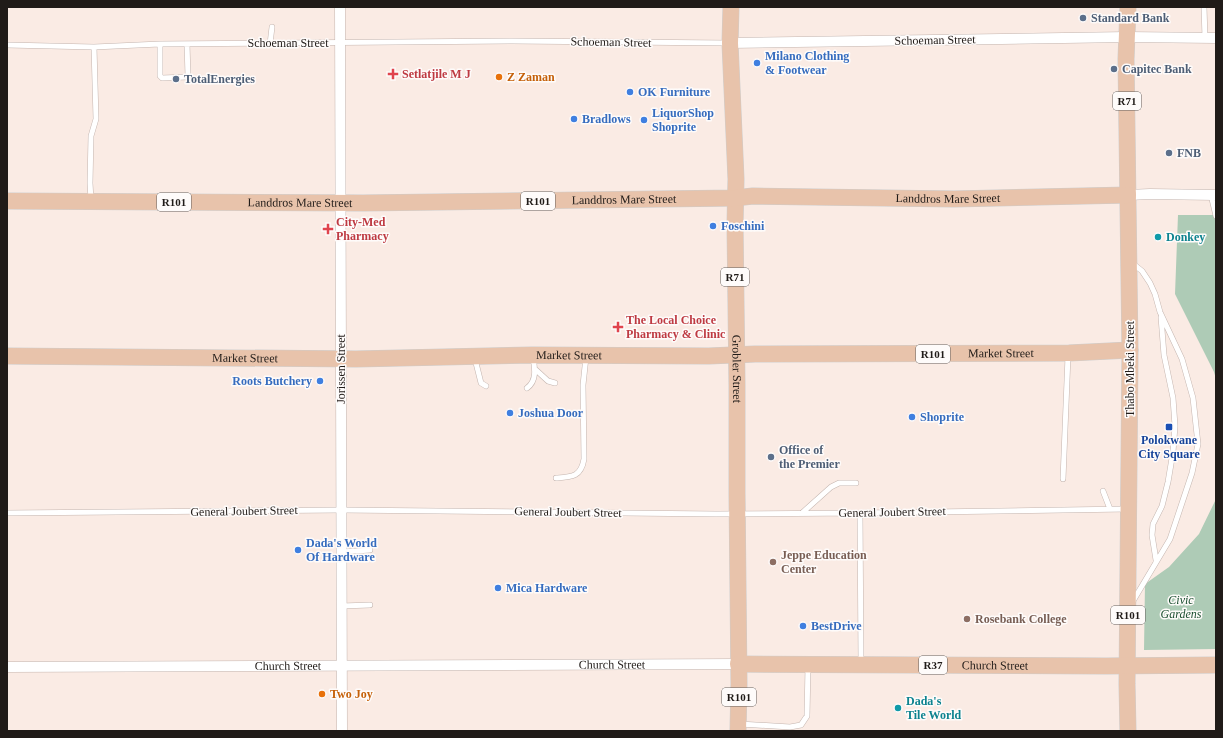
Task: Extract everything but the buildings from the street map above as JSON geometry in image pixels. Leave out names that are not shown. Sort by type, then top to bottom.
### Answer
[{"type":"main road","name":"Grobler Street","points":[[731,7],[730,43],[735,198],[736,355],[738,386],[738,728]]},
{"type":"main road","name":"Thabo Mbeki Street","points":[[1128,7],[1126,59],[1130,350],[1128,731]]},
{"type":"main road","name":"Landdros Mare Street","points":[[7,201],[340,203],[735,198],[753,196],[954,199],[1128,195]]},
{"type":"main road","name":"Market Street","points":[[7,356],[341,359],[475,356],[534,362],[586,355],[1069,353],[1130,350]]},
{"type":"main road","name":"Church Street","points":[[738,664],[1216,665]]},
{"type":"street","name":"Jorissen Street","points":[[340,7],[342,731]]},
{"type":"street","name":"Schoeman Street","points":[[730,43],[1127,37],[1216,38]]},
{"type":"street","name":"Landdros Mare Street","points":[[1128,195],[1213,195]]},
{"type":"street","name":"Church Street","points":[[7,667],[738,664]]},
{"type":"lane","points":[[1204,7],[1205,38]]},
{"type":"lane","points":[[270,44],[272,28]]},
{"type":"lane","name":"Schoeman Street","points":[[7,45],[94,47],[160,44],[512,41],[730,43]]},
{"type":"lane","points":[[160,44],[160,76],[162,78],[188,76],[187,44]]},
{"type":"lane","points":[[92,201],[90,183],[91,136],[96,119],[94,47]]},
{"type":"lane","points":[[1213,195],[1216,216]]},
{"type":"lane","points":[[1128,608],[1170,539],[1192,473],[1198,444],[1193,398],[1182,359],[1160,312],[1150,283],[1142,271],[1129,262]]},
{"type":"lane","points":[[1156,560],[1152,535],[1153,524],[1162,506],[1168,482],[1174,452],[1175,426],[1173,398],[1164,355],[1160,312]]},
{"type":"lane","points":[[1063,478],[1069,353]]},
{"type":"lane","points":[[556,478],[570,477],[580,472],[583,467],[583,384],[586,355]]},
{"type":"lane","points":[[475,356],[481,383],[486,386]]},
{"type":"lane","points":[[534,362],[548,381],[555,383]]},
{"type":"lane","points":[[526,388],[531,384],[534,362]]},
{"type":"lane","points":[[802,513],[831,487],[839,483],[856,483]]},
{"type":"lane","points":[[1103,491],[1110,509]]},
{"type":"lane","name":"General Joubert Street","points":[[7,513],[342,510],[860,513],[1128,509]]},
{"type":"lane","points":[[860,513],[861,665]]},
{"type":"lane","points":[[342,552],[370,550]]},
{"type":"lane","points":[[342,606],[370,605]]},
{"type":"lane","points":[[738,728],[790,727],[801,725],[807,716],[808,665]]},
{"type":"green space","points":[[1178,215],[1216,215],[1216,379],[1214,372],[1175,294]]},
{"type":"green space","name":"Civic Gardens","points":[[1216,499],[1216,649],[1144,650],[1145,584],[1169,567],[1199,534]]},
{"type":"place","name":"Standard Bank","points":[[1083,18]]},
{"type":"place","name":"Milano Clothing & Footwear","points":[[757,63]]},
{"type":"place","name":"Capitec Bank","points":[[1114,69]]},
{"type":"place","name":"Setlatjile M J","points":[[393,74]]},
{"type":"place","name":"Z Zaman","points":[[499,77]]},
{"type":"place","name":"TotalEnergies","points":[[176,79]]},
{"type":"place","name":"OK Furniture","points":[[630,92]]},
{"type":"place","name":"Bradlows","points":[[574,119]]},
{"type":"place","name":"LiquorShop Shoprite","points":[[644,120]]},
{"type":"place","name":"FNB","points":[[1169,153]]},
{"type":"place","name":"Foschini","points":[[713,226]]},
{"type":"place","name":"City-Med Pharmacy","points":[[328,229]]},
{"type":"place","name":"Donkey","points":[[1158,237]]},
{"type":"place","name":"The Local Choice Pharmacy & Clinic","points":[[618,327]]},
{"type":"place","name":"Roots Butchery","points":[[320,381]]},
{"type":"place","name":"Joshua Door","points":[[510,413]]},
{"type":"place","name":"Shoprite","points":[[912,417]]},
{"type":"place","name":"Polokwane City Square","points":[[1169,427]]},
{"type":"place","name":"Office of the Premier","points":[[771,457]]},
{"type":"place","name":"Dada's World Of Hardware","points":[[298,550]]},
{"type":"place","name":"Jeppe Education Center","points":[[773,562]]},
{"type":"place","name":"Mica Hardware","points":[[498,588]]},
{"type":"place","name":"Rosebank College","points":[[967,619]]},
{"type":"place","name":"BestDrive","points":[[803,626]]},
{"type":"place","name":"Two Joy","points":[[322,694]]},
{"type":"place","name":"Dada's Tile World","points":[[898,708]]}]
